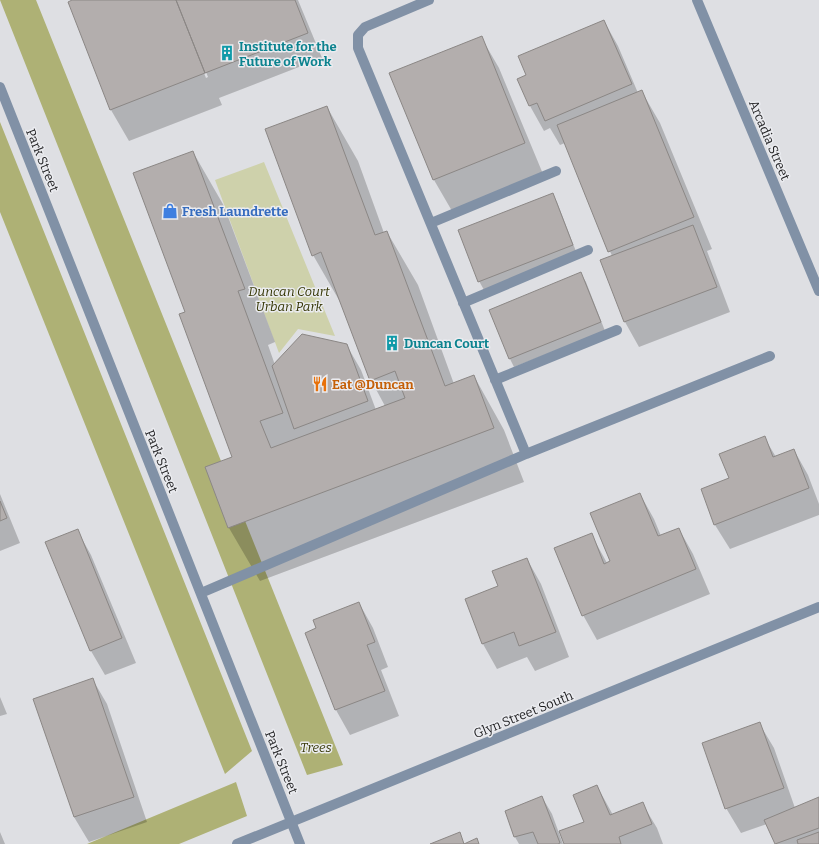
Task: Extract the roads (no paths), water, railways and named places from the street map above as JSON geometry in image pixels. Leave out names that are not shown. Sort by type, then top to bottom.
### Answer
[{"type":"street","points":[[429,0],[365,27],[358,35],[358,48],[526,454]]},
{"type":"street","name":"Arcadia Street","points":[[697,0],[819,291]]},
{"type":"street","name":"Park Street","points":[[0,87],[300,844]]},
{"type":"street","points":[[431,223],[556,172]]},
{"type":"street","points":[[463,303],[588,250]]},
{"type":"street","points":[[495,380],[617,330]]},
{"type":"street","points":[[201,594],[526,454],[770,356]]},
{"type":"street","name":"Glyn Street South","points":[[237,844],[819,607]]},
{"type":"place","name":"Institute for the Future of Work","points":[[227,53]]},
{"type":"place","name":"Fresh Laundrette","points":[[170,211]]},
{"type":"place","name":"Duncan Court","points":[[392,343]]},
{"type":"place","name":"Eat @Duncan","points":[[320,384]]},
{"type":"park label","name":"Duncan Court Urban Park","points":[[289,298]]},
{"type":"park label","name":"Trees","points":[[316,747]]}]
